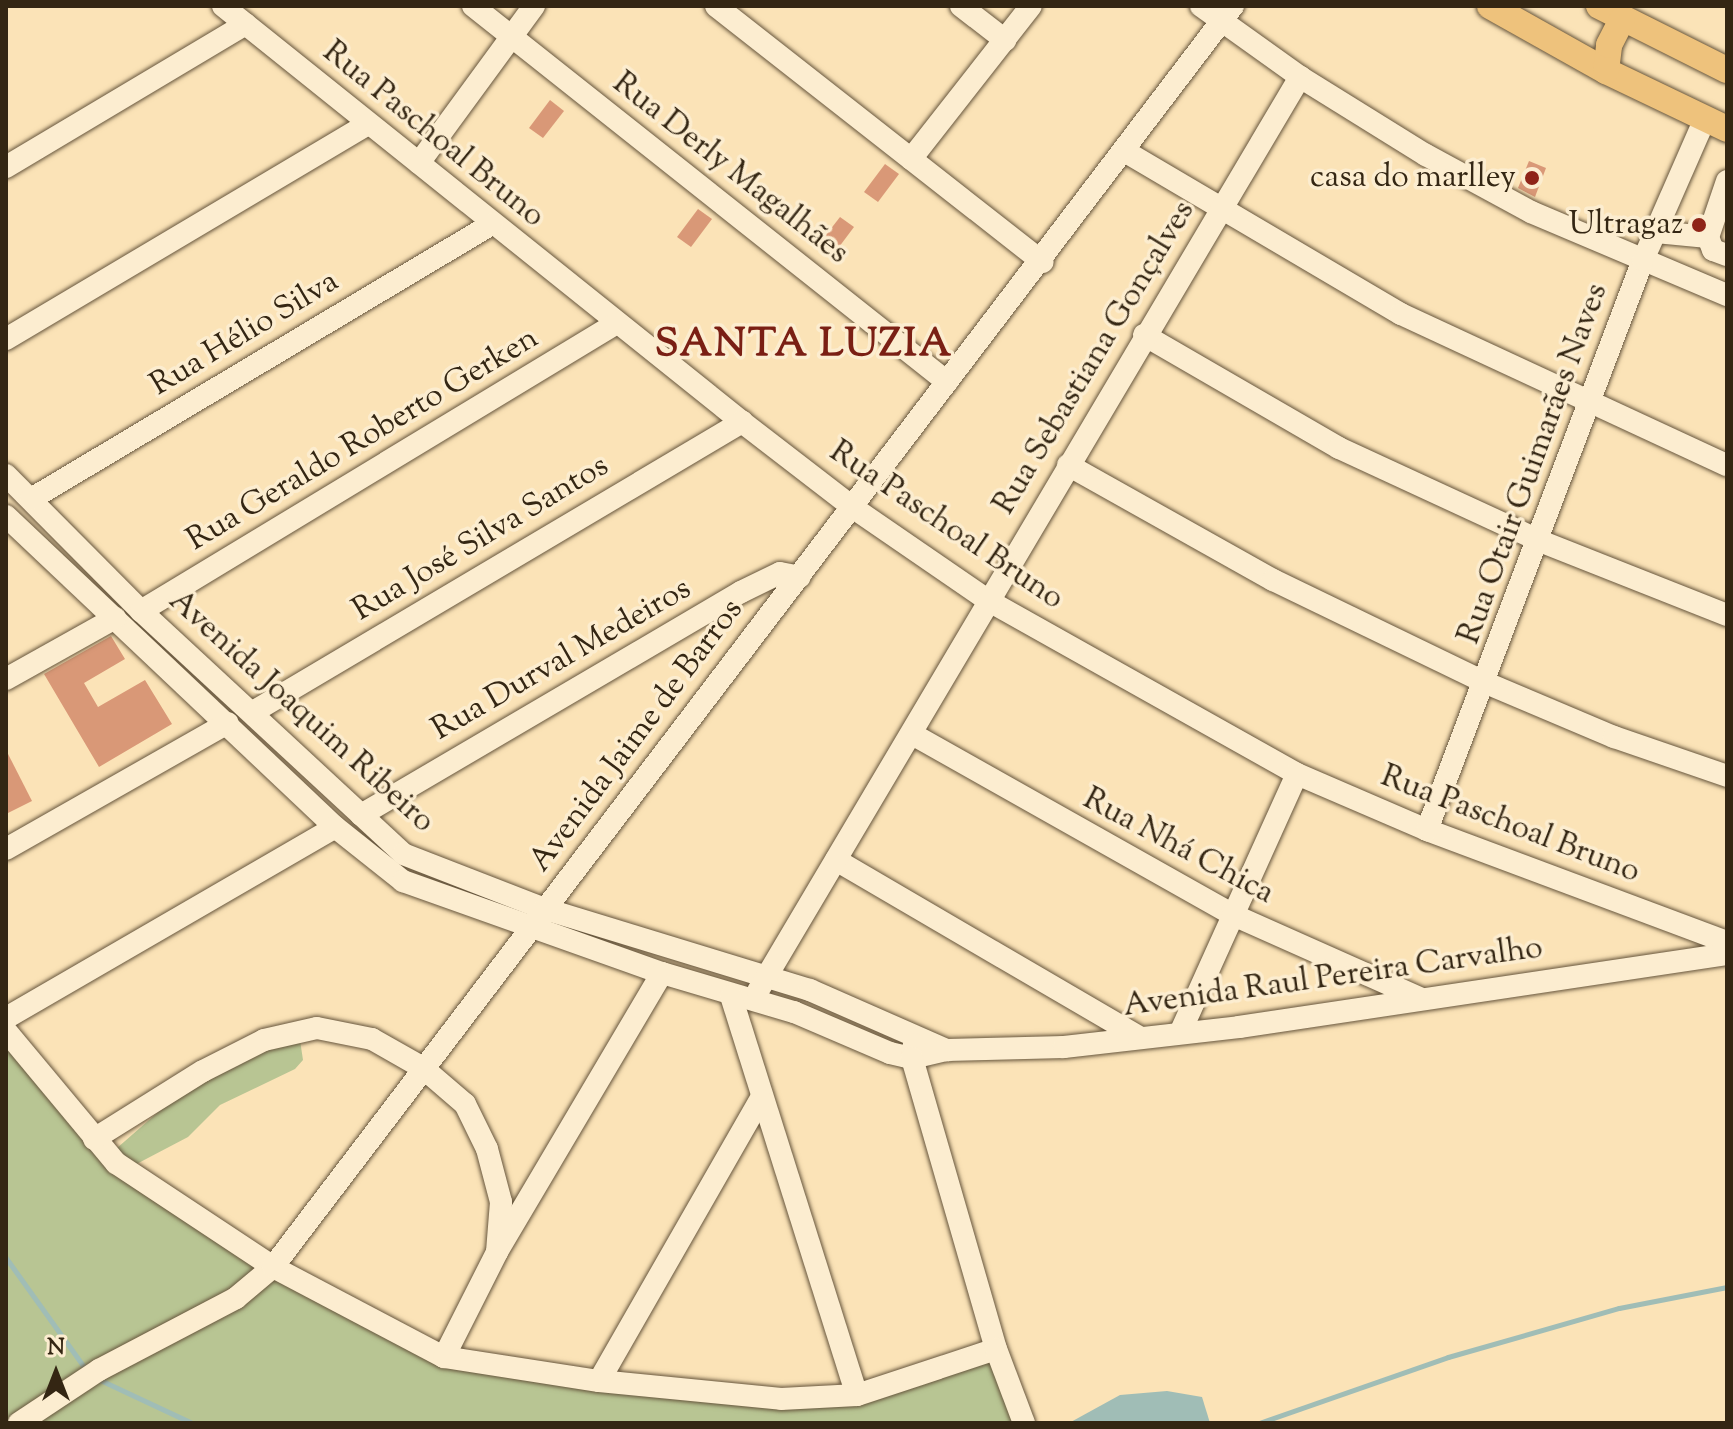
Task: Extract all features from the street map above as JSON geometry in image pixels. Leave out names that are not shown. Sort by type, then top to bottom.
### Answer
[{"type":"main road","points":[[1490,6],[1606,71],[1715,125]]},
{"type":"main road","points":[[1599,6],[1619,13],[1727,70]]},
{"type":"main road","points":[[1606,71],[1609,45],[1619,13]]},
{"type":"street","name":"Rua Paschoal Bruno","points":[[223,6],[366,125],[419,163],[742,422],[855,509],[989,601],[1297,774],[1427,830],[1727,942]]},
{"type":"street","name":"Rua Derly Magalhães","points":[[473,6],[947,382]]},
{"type":"street","points":[[419,163],[534,6]]},
{"type":"street","points":[[716,6],[1042,262]]},
{"type":"street","points":[[961,6],[1005,40]]},
{"type":"street","points":[[911,159],[1031,6]]},
{"type":"street","points":[[1201,6],[1227,14],[1300,77],[1518,205],[1727,295]]},
{"type":"street","name":"Avenida Jaime de Barros","points":[[19,1423],[90,1376],[236,1298],[273,1267],[528,928],[855,509],[947,382],[1126,152],[1227,14]]},
{"type":"street","points":[[6,167],[246,24]]},
{"type":"street","name":"Rua Sebastiana Gonçalves","points":[[753,1003],[764,978],[912,734],[1144,335],[1300,77]]},
{"type":"street","points":[[6,339],[366,125]]},
{"type":"street","name":"Rua Otair Guimarães Naves","points":[[1427,830],[1540,541],[1643,260],[1715,125]]},
{"type":"street","points":[[1126,152],[1401,314],[1727,465]]},
{"type":"street","points":[[1727,181],[1708,237],[1713,250],[1727,255]]},
{"type":"street","name":"Rua Hélio Silva","points":[[31,499],[492,224]]},
{"type":"street","points":[[1656,232],[1708,237]]},
{"type":"street","name":"Rua Geraldo Roberto Gerken","points":[[141,611],[617,323]]},
{"type":"street","points":[[1144,335],[1339,448],[1540,541],[1727,615]]},
{"type":"street","name":"Rua José Silva Santos","points":[[253,712],[742,422]]},
{"type":"street","points":[[1068,465],[1273,580],[1486,683],[1614,737],[1727,776]]},
{"type":"street","name":"Avenida Joaquim Ribeiro","points":[[6,475],[141,611],[403,854],[545,909],[810,990],[915,1035]]},
{"type":"street","name":"Avenida Joaquim Ribeiro","points":[[6,516],[335,827],[403,881],[528,928],[662,973],[753,1003],[794,1012],[912,1058]]},
{"type":"street","name":"Rua Durval Medeiros","points":[[361,815],[741,592],[780,573],[800,577]]},
{"type":"street","points":[[6,679],[115,618]]},
{"type":"street","points":[[6,849],[228,723]]},
{"type":"street","name":"Rua Nhá Chica","points":[[912,734],[1231,914],[1423,999]]},
{"type":"street","points":[[1180,1033],[1231,914],[1297,774]]},
{"type":"street","points":[[6,1018],[335,827]]},
{"type":"street","points":[[836,860],[1139,1037]]},
{"type":"street","name":"Avenida Raul Pereira Carvalho","points":[[912,1058],[947,1050],[1064,1047],[1180,1033],[1727,954]]},
{"type":"street","points":[[444,1357],[497,1252],[662,973]]},
{"type":"street","points":[[731,996],[760,1100],[857,1395]]},
{"type":"street","points":[[94,1139],[203,1071],[264,1040],[317,1028],[372,1039],[423,1068],[465,1104],[487,1149],[501,1202],[497,1252]]},
{"type":"street","points":[[6,1031],[116,1163],[273,1267],[444,1357],[599,1381],[781,1399],[857,1395],[996,1349]]},
{"type":"street","points":[[915,1035],[912,1058],[996,1349],[1024,1423]]},
{"type":"street","name":"Avenida Raul Pereira Carvalho","points":[[915,1035],[947,1050]]},
{"type":"street","points":[[599,1381],[760,1100]]},
{"type":"green space","points":[[6,1031],[109,1155],[180,1093],[241,1055],[300,1040],[303,1060],[295,1069],[220,1105],[188,1137],[127,1169],[418,1347],[599,1381],[857,1395],[996,1349],[1022,1423],[6,1423]]},
{"type":"water","points":[[1167,1391],[1202,1397],[1210,1423],[1069,1423],[1120,1395]]},
{"type":"building","points":[[550,100],[564,111],[543,138],[529,128]]},
{"type":"building","name":"casa do marlley","points":[[1529,161],[1546,168],[1535,197],[1518,188]]},
{"type":"building","points":[[885,164],[899,174],[878,202],[864,192]]},
{"type":"building","points":[[698,209],[712,219],[691,247],[677,237]]},
{"type":"building","points":[[840,217],[854,227],[833,255],[819,244]]},
{"type":"building","points":[[111,636],[125,659],[84,683],[98,707],[145,680],[172,724],[99,767],[44,674]]},
{"type":"building","points":[[6,750],[32,801],[6,814]]},
{"type":"waterway","points":[[6,1258],[87,1371]]},
{"type":"waterway","points":[[1259,1423],[1448,1357],[1619,1308],[1727,1287]]},
{"type":"waterway","points":[[98,1379],[192,1423]]},
{"type":"place","name":"casa do marlley","points":[[1532,178]]},
{"type":"place","name":"Ultragaz","points":[[1699,225]]},
{"type":"district","name":"SANTA LUZIA","points":[[804,346]]}]
